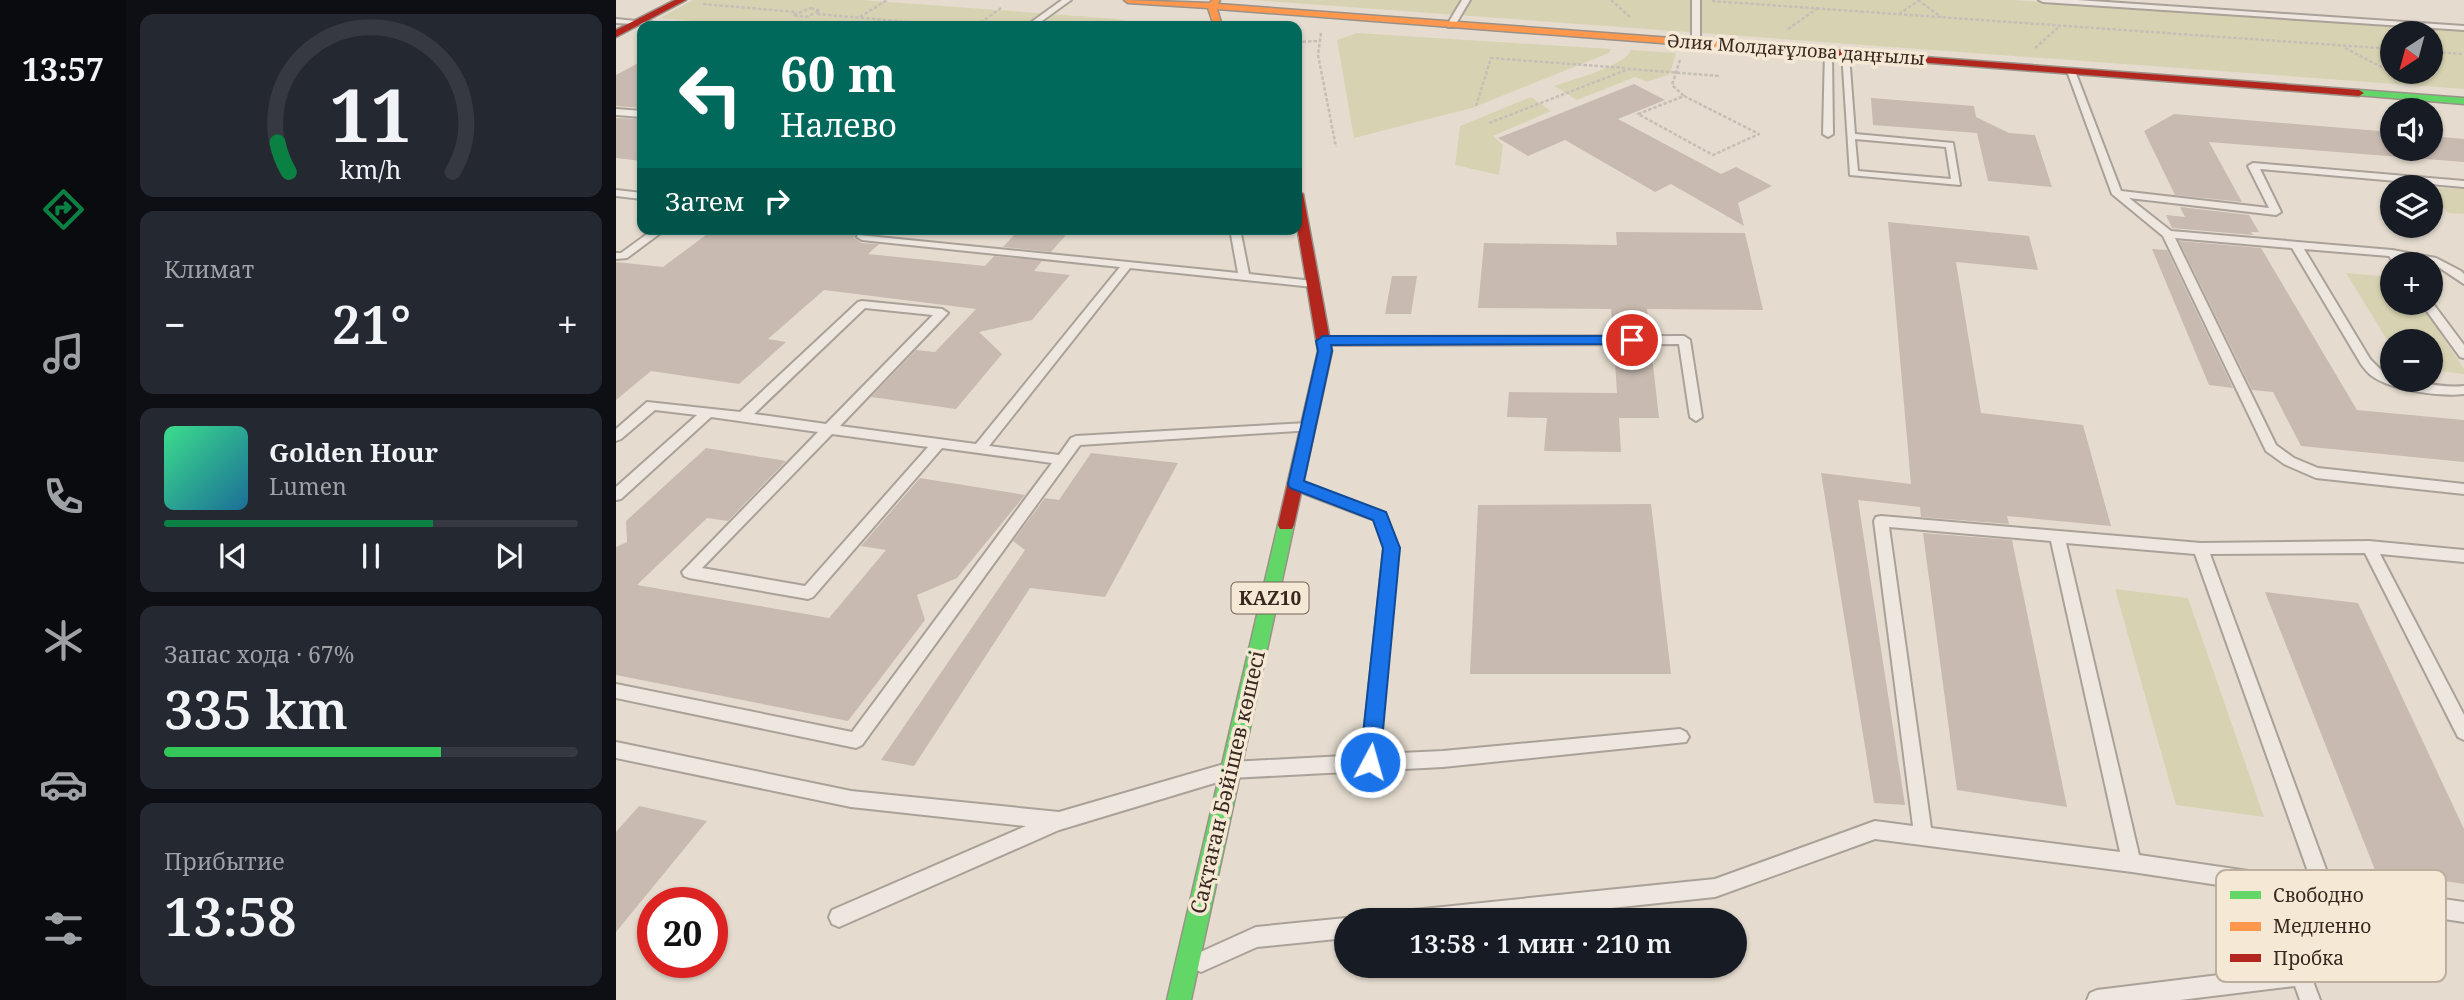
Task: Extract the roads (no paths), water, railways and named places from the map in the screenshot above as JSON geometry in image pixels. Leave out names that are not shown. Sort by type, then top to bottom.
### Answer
[{"type":"main road","name":"Әлия Молдағұлова даңғылы","points":[[1128,0],[1214,3],[1451,24],[2464,101]]},
{"type":"main road","points":[[641,21],[680,1]]},
{"type":"main road","points":[[1184,2],[1203,21]]},
{"type":"main road","points":[[1214,3],[1217,21]]},
{"type":"main road","points":[[616,34],[637,23]]},
{"type":"main road","name":"Сақтаған Бәйішев көшесі","points":[[1179,1000],[1325,351],[1302,222]]},
{"type":"lane","points":[[1037,21],[1067,0]]},
{"type":"lane","points":[[1451,24],[1466,0]]},
{"type":"lane","points":[[1696,0],[1696,43]]},
{"type":"lane","points":[[2043,0],[2464,28]]},
{"type":"lane","points":[[616,22],[637,23]]},
{"type":"lane","points":[[1828,53],[1828,134]]},
{"type":"lane","points":[[1845,54],[1853,173],[1956,183],[1950,145],[1851,136]]},
{"type":"lane","points":[[2071,71],[2117,194],[2168,234],[2271,448],[2289,461],[2316,473],[2464,489]]},
{"type":"lane","points":[[616,111],[637,113]]},
{"type":"lane","points":[[2117,194],[2276,212],[2253,166],[2464,184]]},
{"type":"lane","points":[[616,193],[637,195]]},
{"type":"lane","points":[[2168,234],[2380,252]]},
{"type":"lane","points":[[616,256],[623,256],[653,235]]},
{"type":"lane","points":[[1236,235],[1244,276]]},
{"type":"lane","points":[[862,237],[1313,284]]},
{"type":"lane","points":[[2296,245],[2365,361],[2380,375]]},
{"type":"lane","points":[[979,449],[1128,264]]},
{"type":"lane","points":[[2443,264],[2455,268],[2464,281]]},
{"type":"lane","points":[[743,417],[862,304],[942,313],[689,572],[808,593],[938,444]]},
{"type":"lane","points":[[2436,315],[2464,354]]},
{"type":"lane","points":[[1323,341],[1684,340],[1696,417]]},
{"type":"lane","points":[[2443,390],[2464,390]]},
{"type":"lane","points":[[616,436],[652,405],[1062,460]]},
{"type":"lane","points":[[616,495],[708,413]]},
{"type":"lane","points":[[616,691],[856,740],[1076,441],[1308,427]]},
{"type":"lane","points":[[1295,484],[1380,517],[1391,548],[1370,762]]},
{"type":"lane","points":[[1923,836],[1881,521],[2201,550],[2369,547],[2464,556]]},
{"type":"lane","points":[[2057,537],[2132,863]]},
{"type":"lane","points":[[2369,547],[2464,732]]},
{"type":"lane","points":[[2201,550],[2317,870]]},
{"type":"lane","points":[[839,917],[1059,821],[1231,770],[1443,759],[1680,737]]},
{"type":"lane","points":[[616,750],[851,799],[1059,821]]},
{"type":"lane","points":[[1526,908],[1714,888],[1875,830],[2216,875]]},
{"type":"lane","points":[[2446,909],[2464,912]]},
{"type":"lane","points":[[1187,968],[1256,937],[1334,929]]},
{"type":"lane","points":[[2097,1000],[2244,982]]},
{"type":"lane","points":[[2304,982],[2310,1000]]}]
